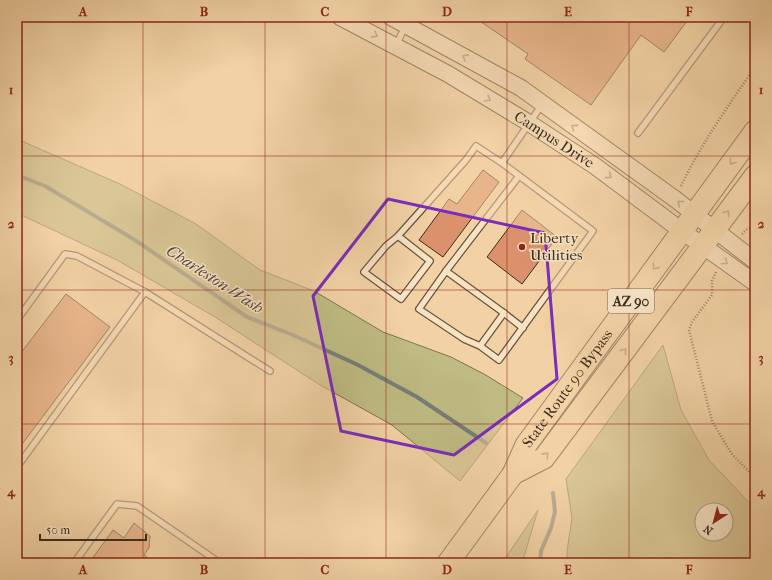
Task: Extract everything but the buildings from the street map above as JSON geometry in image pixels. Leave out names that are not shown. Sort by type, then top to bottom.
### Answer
[{"type":"highway","name":"State Route 90 Bypass","points":[[448,563],[513,474],[526,445],[755,131]]},
{"type":"highway","name":"State Route 90 Bypass","points":[[513,474],[544,458],[755,176]]},
{"type":"street","name":"Campus Drive","points":[[340,17],[448,74],[529,123],[595,166],[682,231],[709,238],[755,261]]},
{"type":"street","name":"Campus Drive","points":[[391,17],[408,21],[521,88],[674,199],[694,215],[722,259],[755,283]]},
{"type":"lane","points":[[638,133],[724,17]]},
{"type":"lane","points":[[396,46],[408,21]]},
{"type":"lane","points":[[502,163],[543,104]]},
{"type":"lane","points":[[398,236],[430,261],[401,299],[364,272],[386,246],[398,236],[466,160],[476,146],[502,163],[593,231],[499,360],[480,346],[464,339],[419,309],[446,271],[519,176]]},
{"type":"lane","points":[[17,320],[56,264],[65,254],[77,256],[145,292],[270,371]]},
{"type":"lane","points":[[446,271],[523,328]]},
{"type":"lane","points":[[17,467],[145,292]]},
{"type":"lane","points":[[480,346],[504,313]]},
{"type":"lane","points":[[74,563],[117,504],[137,506],[220,563]]},
{"type":"path","points":[[674,199],[690,166],[722,114],[755,67]]},
{"type":"path","points":[[722,259],[712,281],[712,295],[692,322],[689,330],[712,421],[731,453],[755,478]]},
{"type":"highlighted area","points":[[388,199],[545,233],[557,379],[454,455],[341,431],[313,296]]},
{"type":"shaded area","points":[[17,139],[120,184],[196,224],[260,270],[314,291],[383,332],[451,357],[484,374],[523,398],[460,481],[392,425],[320,385],[215,317],[117,260],[17,213]]},
{"type":"shaded area","points":[[663,345],[681,410],[709,460],[755,509],[755,563],[567,563],[567,551],[572,518],[566,479]]},
{"type":"shaded area","points":[[538,510],[522,563],[502,563]]},
{"type":"waterway","name":"Charleston Wash","points":[[17,175],[45,186],[135,240],[247,317],[293,335],[358,365],[417,397],[486,443]]},
{"type":"waterway","points":[[540,563],[541,551],[551,528],[555,512],[553,493]]},
{"type":"place","name":"Liberty Utilities","points":[[522,247]]}]
